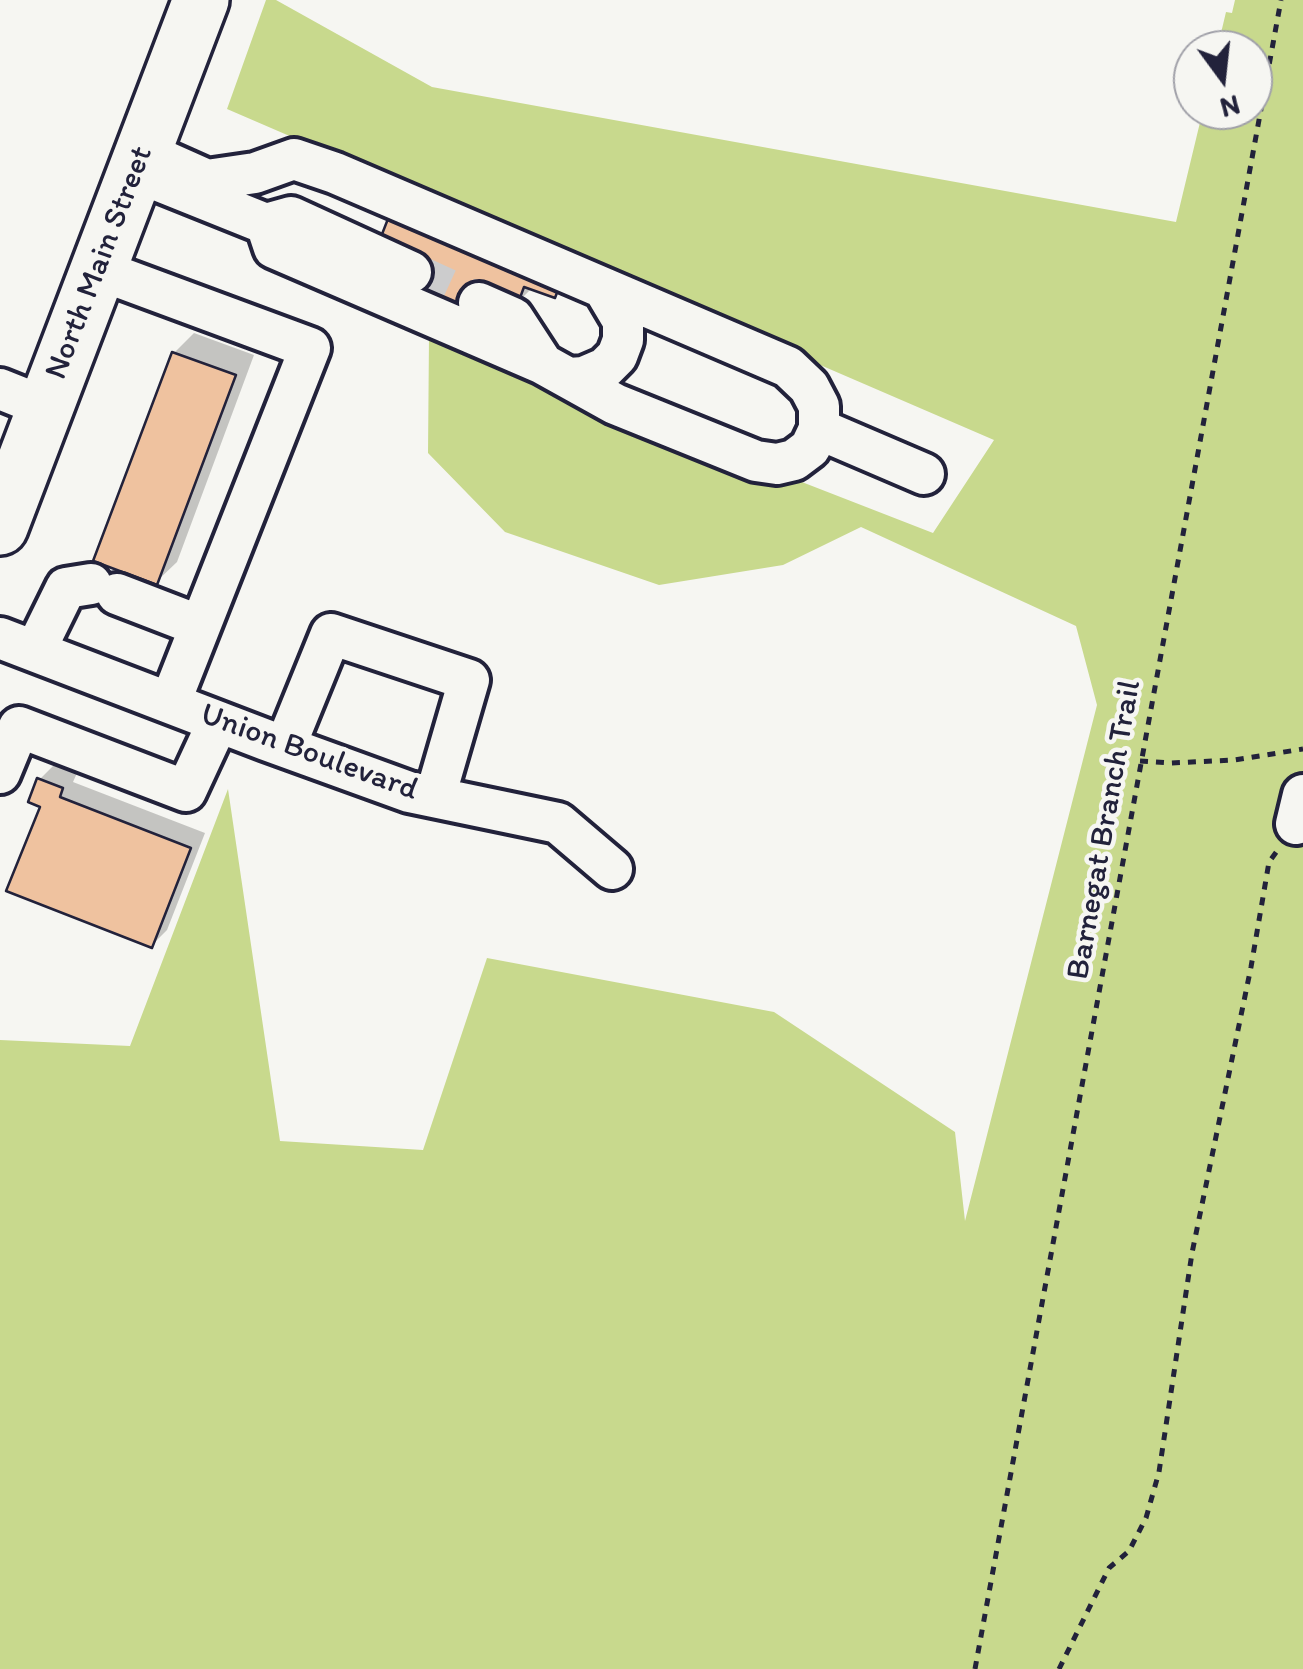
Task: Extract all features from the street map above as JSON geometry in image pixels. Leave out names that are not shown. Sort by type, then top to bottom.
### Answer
[{"type":"highway","name":"North Main Street","points":[[0,526],[23,398],[98,269],[195,2]]},
{"type":"street","points":[[138,161],[207,180],[255,172],[294,159],[335,172],[788,367],[809,387],[819,406],[820,429],[810,448],[794,460],[777,464],[756,462],[615,404],[556,371],[274,248],[266,224]]},
{"type":"street","points":[[138,161],[266,224],[291,217],[411,272]]},
{"type":"street","points":[[98,269],[310,348],[170,703]]},
{"type":"street","points":[[479,303],[513,318],[556,371],[584,377],[606,368],[618,356],[624,340],[623,321],[604,289]]},
{"type":"street","points":[[820,429],[924,474]]},
{"type":"street","points":[[18,644],[66,588],[104,589],[200,626]]},
{"type":"street","points":[[285,747],[331,634],[469,680],[435,798]]},
{"type":"street","name":"Union Boulevard","points":[[18,644],[409,792],[558,823],[612,869]]},
{"type":"street","points":[[0,774],[18,727],[186,792],[218,722]]},
{"type":"path","name":"Barnegat Branch Trail","points":[[974,1669],[1281,0]]},
{"type":"path","points":[[1140,761],[1234,760],[1303,748]]},
{"type":"path","points":[[1059,1669],[1109,1568],[1129,1551],[1146,1518],[1159,1472],[1192,1253],[1269,862],[1300,809]]},
{"type":"green space","points":[[266,0],[276,0],[432,87],[1176,222],[1198,130],[1273,130],[1273,30],[1222,30],[1226,12],[1232,13],[1235,0],[1303,0],[1303,1669],[0,1669],[0,1040],[130,1046],[228,789],[280,1141],[423,1150],[487,958],[774,1012],[955,1132],[965,1221],[1097,705],[1076,626],[861,527],[783,565],[659,585],[505,532],[428,453],[429,337],[933,533],[994,440],[227,109]]},
{"type":"building","points":[[393,206],[565,271],[555,298],[524,287],[517,306],[475,314],[405,287],[377,247]]},
{"type":"building","points":[[172,352],[236,375],[157,585],[93,561]]},
{"type":"building","points":[[37,778],[63,788],[60,797],[191,848],[152,948],[6,891],[40,807],[28,802]]},
{"type":"tunnel","points":[[411,272],[479,303]]}]
